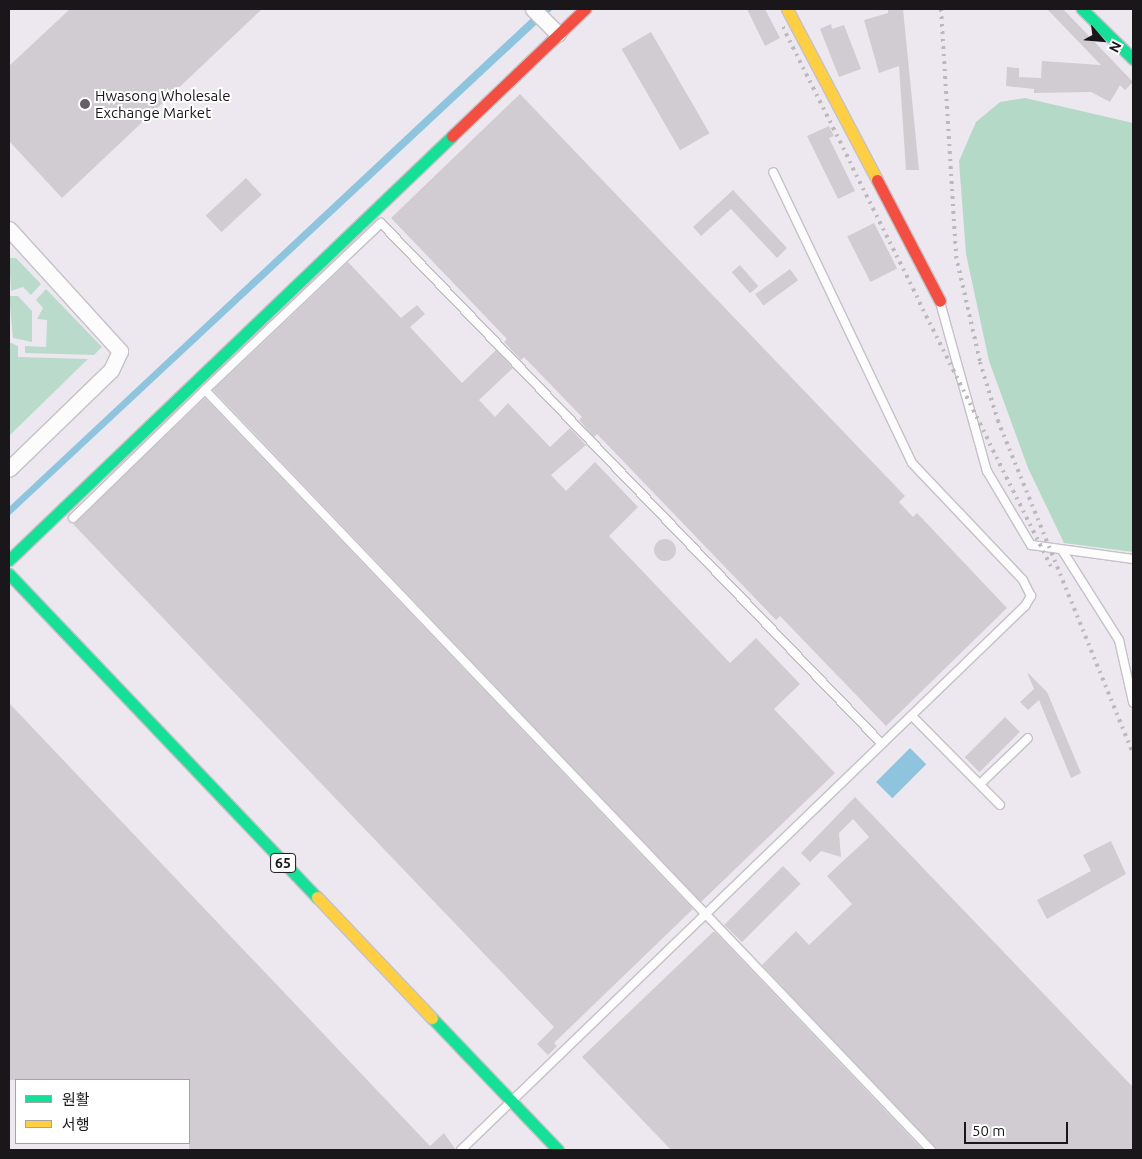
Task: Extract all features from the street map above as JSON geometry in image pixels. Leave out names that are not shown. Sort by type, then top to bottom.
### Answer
[{"type":"street","points":[[9,560],[585,9]]},
{"type":"street","points":[[787,9],[940,300]]},
{"type":"street","points":[[1082,9],[1133,59]]},
{"type":"street","points":[[538,14],[558,34]]},
{"type":"street","points":[[9,229],[120,350],[111,370],[9,469]]},
{"type":"street","name":"65","points":[[9,574],[558,1150]]},
{"type":"lane","points":[[461,1150],[882,744],[916,720],[1030,596],[1023,580],[912,463],[773,172]]},
{"type":"lane","points":[[73,518],[382,223],[882,744]]},
{"type":"lane","points":[[940,300],[987,471],[1031,545],[1133,559]]},
{"type":"lane","points":[[205,390],[931,1150]]},
{"type":"lane","points":[[1062,550],[1119,640],[1133,702]]},
{"type":"lane","points":[[916,720],[1000,805]]},
{"type":"lane","points":[[980,784],[1028,738]]},
{"type":"green space","points":[[1025,98],[1133,123],[1133,552],[1064,543],[1028,468],[989,361],[966,254],[959,161],[976,122],[1000,102]]},
{"type":"green space","points":[[9,258],[16,258],[41,284],[31,295],[23,287],[11,291]]},
{"type":"green space","points":[[46,289],[102,347],[94,355],[25,353],[25,346],[46,347],[47,320],[37,319],[43,308],[36,300]]},
{"type":"green space","points":[[9,296],[18,296],[32,311],[32,342],[13,338]]},
{"type":"green space","points":[[9,342],[18,346],[18,357],[88,359],[9,436]]},
{"type":"water","points":[[541,9],[553,9],[9,516],[9,507]]},
{"type":"water","points":[[910,748],[926,764],[892,798],[876,782]]},
{"type":"building","name":"Hwasong Wholesale Exchange Market","points":[[70,9],[262,9],[62,198],[9,141],[9,66]]},
{"type":"building","points":[[747,9],[765,9],[780,38],[765,46]]},
{"type":"building","points":[[888,9],[903,9],[919,170],[906,170],[899,66],[879,73],[864,20],[888,13]]},
{"type":"building","points":[[1047,9],[1063,9],[1133,82],[1125,90],[1120,85],[1110,102],[1091,92],[1034,93],[1034,89],[1006,86],[1007,67],[1019,68],[1019,77],[1041,78],[1042,61],[1101,65]]},
{"type":"building","points":[[831,24],[832,29],[844,25],[861,69],[839,77],[820,29]]},
{"type":"building","points":[[651,32],[710,133],[680,150],[622,49]]},
{"type":"building","points":[[520,94],[905,496],[899,502],[913,517],[917,513],[1007,608],[886,726],[780,616],[776,620],[597,434],[594,437],[579,420],[582,417],[524,357],[521,360],[504,342],[507,339],[391,218]]},
{"type":"building","points":[[829,126],[834,136],[829,138],[855,191],[838,199],[807,136]]},
{"type":"building","points":[[246,178],[262,195],[221,232],[206,216]]},
{"type":"building","points":[[733,190],[787,248],[777,258],[731,209],[701,236],[693,227]]},
{"type":"building","points":[[874,223],[897,268],[870,282],[847,237]]},
{"type":"building","points":[[348,262],[401,318],[417,305],[425,314],[410,327],[462,383],[496,350],[513,368],[479,400],[495,417],[508,403],[550,447],[570,428],[586,445],[551,475],[566,491],[595,462],[638,507],[609,536],[730,663],[756,638],[800,684],[774,709],[835,773],[701,902],[213,390]]},
{"type":"building","points":[[740,265],[758,286],[750,293],[732,272]]},
{"type":"building","points":[[790,269],[798,280],[763,306],[755,294]]},
{"type":"building","points":[[205,398],[693,909],[554,1043],[557,1046],[548,1055],[537,1044],[554,1027],[73,524]]},
{"type":"building","points":[[665,539],[673,542],[676,550],[673,558],[665,561],[657,558],[654,550],[657,542]]},
{"type":"building","points":[[1027,672],[1047,692],[1081,773],[1071,778],[1039,700],[1028,710],[1020,702],[1034,689]]},
{"type":"building","points":[[9,703],[430,1146],[444,1133],[456,1150],[189,1150],[190,1079],[9,1080]]},
{"type":"building","points":[[1005,717],[1020,732],[980,772],[965,757]]},
{"type":"building","points":[[855,797],[1133,1087],[1133,1150],[936,1150],[762,965],[796,931],[809,945],[852,904],[827,876],[869,837],[853,819],[839,833],[841,857],[821,851],[810,862],[801,853]]},
{"type":"building","points":[[1111,841],[1126,874],[1047,919],[1037,900],[1091,871],[1083,855]]},
{"type":"building","points":[[783,866],[801,884],[742,942],[724,925]]},
{"type":"building","points":[[713,932],[923,1150],[671,1150],[582,1057]]},
{"type":"railway","points":[[941,9],[956,256],[980,362],[998,421],[1133,754]]},
{"type":"railway","points":[[783,27],[1052,569]]},
{"type":"traffic: fast","points":[[1082,9],[1133,59]]},
{"type":"traffic: fast","points":[[9,560],[452,136]]},
{"type":"traffic: fast","points":[[9,574],[317,897]]},
{"type":"traffic: fast","points":[[432,1018],[558,1150]]},
{"type":"traffic: slow","points":[[787,9],[877,180]]},
{"type":"traffic: slow","points":[[317,897],[432,1018]]},
{"type":"traffic: jam","points":[[452,136],[585,9]]},
{"type":"traffic: jam","points":[[877,180],[940,301]]},
{"type":"place","name":"Hwasong Wholesale Exchange Market","points":[[85,104]]}]
